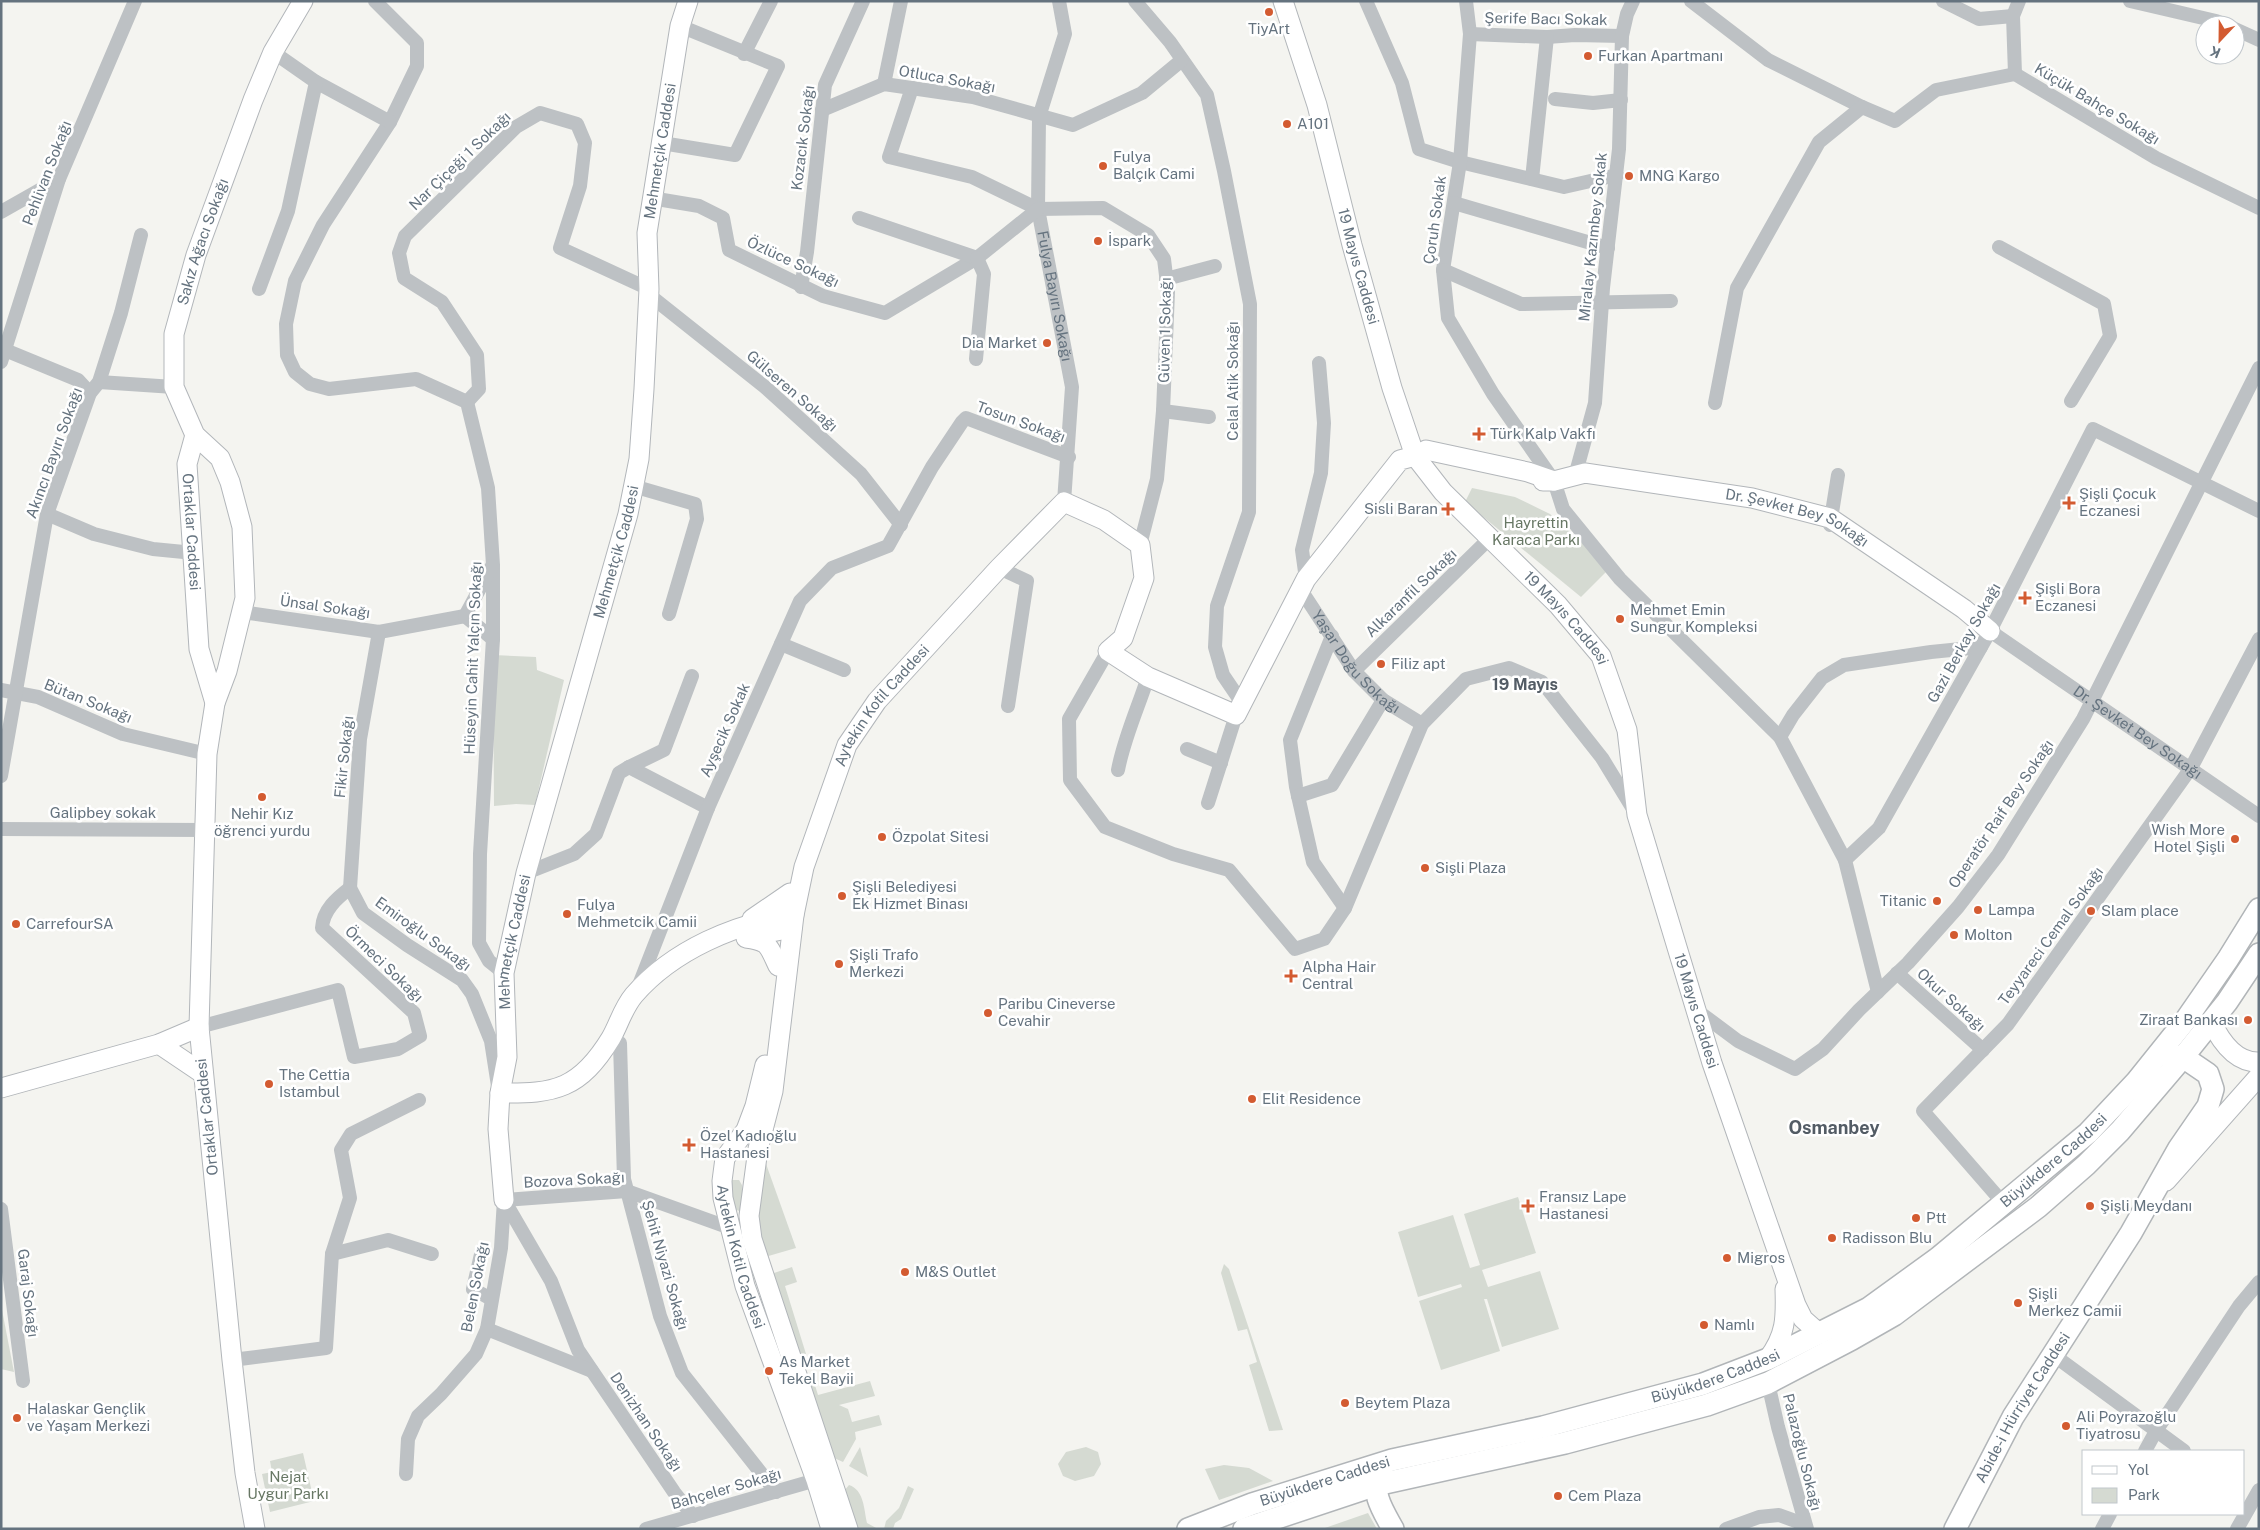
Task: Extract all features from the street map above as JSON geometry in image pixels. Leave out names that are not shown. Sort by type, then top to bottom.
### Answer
[{"type":"main road","name":"Sakız Ağacı Sokağı","points":[[195,435],[174,387],[174,334],[196,255],[273,52],[303,1]]},
{"type":"main road","name":"Mehmetçik Caddesi","points":[[504,1200],[498,1130],[500,1093],[508,1057],[504,973],[526,873],[628,514],[639,459],[648,291],[647,233],[680,26],[688,1]]},
{"type":"main road","name":"19 Mayıs Caddesi","points":[[1283,1],[1317,105],[1352,245],[1392,388],[1415,456],[1443,492],[1558,604],[1601,656],[1628,730],[1636,815],[1712,1063],[1784,1273],[1803,1319],[1820,1334]]},
{"type":"main road","name":"Ortaklar Caddesi","points":[[215,703],[199,649],[187,464],[195,435],[220,458],[230,482],[242,527],[245,598],[231,654],[215,703],[207,754],[199,1027],[202,1073],[232,1360],[245,1473],[255,1529]]},
{"type":"main road","name":"Dr. Şevket Bey Sokağı","points":[[1415,456],[1429,465],[1453,466],[1524,479],[1554,481],[1585,473],[1752,498],[1830,522],[1964,609],[1990,631]]},
{"type":"main road","name":"Yaşar Doğu Sokağı","points":[[1239,709],[1303,584],[1400,460],[1415,456]]},
{"type":"main road","points":[[999,568],[1064,502],[1104,520],[1140,545]]},
{"type":"main road","name":"Güven 1 Sokağı","points":[[1108,650],[1124,638],[1144,578],[1140,545]]},
{"type":"main road","name":"Aytekin Kotil Caddesi","points":[[848,1529],[752,1239],[749,1216],[755,1171],[755,1132],[761,1084],[771,1032],[778,966],[788,922],[804,867],[847,745],[877,701],[999,568]]},
{"type":"main road","points":[[199,649],[214,656],[231,654]]},
{"type":"main road","points":[[1108,650],[1148,677],[1239,709]]},
{"type":"main road","name":"Aytekin Kotil Caddesi","points":[[804,867],[790,892],[788,948],[774,1083],[755,1132],[725,1158],[722,1181],[730,1228],[745,1286],[816,1480],[831,1529]]},
{"type":"main road","points":[[637,1002],[680,968],[739,933],[790,892]]},
{"type":"main road","name":"Büyükdere Caddesi","points":[[1188,1529],[1252,1504],[1410,1455],[1543,1427],[1704,1384],[1768,1359],[1820,1334],[1883,1299],[1938,1258],[2088,1133],[2156,1058],[2228,959],[2259,910]]},
{"type":"main road","points":[[500,1093],[528,1093],[567,1085],[583,1074],[616,1041],[637,1002],[664,967],[695,948],[739,933],[788,922]]},
{"type":"main road","points":[[739,933],[762,940],[769,947],[778,966]]},
{"type":"main road","name":"Büyükdere Caddesi","points":[[1244,1529],[1376,1485],[1565,1443],[1707,1405],[1768,1383],[1832,1351],[1894,1316],[2038,1207],[2086,1165],[2113,1138],[2182,1057],[2226,1002],[2259,954]]},
{"type":"main road","points":[[2228,959],[2222,984],[2210,1006],[2211,1021],[2216,1033],[2228,1049],[2241,1058],[2252,1062],[2259,1062]]},
{"type":"main road","points":[[1,1088],[159,1044],[199,1027]]},
{"type":"main road","points":[[159,1044],[202,1073]]},
{"type":"main road","points":[[2153,1194],[2208,1106],[2213,1089],[2208,1074],[2182,1057],[2164,1056],[2156,1058]]},
{"type":"main road","name":"Abide-i Hürriyet Caddesi","points":[[1955,1529],[2013,1417],[2131,1233],[2153,1194],[2259,1076]]},
{"type":"main road","points":[[722,1181],[734,1168],[755,1171]]},
{"type":"main road","name":"19 Mayıs Caddesi","points":[[1768,1359],[1776,1349],[1784,1331],[1786,1302],[1784,1273]]},
{"type":"main road","points":[[1393,1529],[1378,1499],[1376,1485],[1382,1472],[1402,1462],[1410,1455]]},
{"type":"street","name":"Pehlivan Sokağı","points":[[3,356],[59,179],[135,1]]},
{"type":"street","points":[[376,1],[417,43],[416,66],[390,122],[323,225],[295,281],[286,324],[286,355],[295,372],[310,384],[329,389],[416,379],[467,402]]},
{"type":"street","points":[[744,54],[771,1]]},
{"type":"street","name":"Kozacık Sokağı","points":[[801,286],[807,252],[825,85],[863,1]]},
{"type":"street","points":[[884,84],[900,1]]},
{"type":"street","name":"Fulya Bayırı Sokağı","points":[[1059,1],[1065,34],[1039,116],[1038,209],[1072,387],[1069,457],[1064,502]]},
{"type":"street","name":"Celal Atik Sokağı","points":[[1135,1],[1207,95],[1250,304],[1249,512],[1217,606],[1216,647],[1224,674],[1239,709]]},
{"type":"street","name":"Çoruh Sokak","points":[[1366,1],[1402,83],[1419,149],[1460,162],[1444,270],[1448,318],[1493,394],[1554,481],[1563,509],[1620,579],[1780,737],[1845,860],[1878,992]]},
{"type":"street","points":[[1466,1],[1470,34],[1460,162],[1564,186],[1617,174]]},
{"type":"street","name":"Miralay Kazımbey Sokak","points":[[1576,476],[1595,404],[1602,302],[1617,174],[1622,36],[1626,14],[1633,1]]},
{"type":"street","points":[[1691,1],[1768,60],[1862,107],[1819,142],[1737,288],[1715,403]]},
{"type":"street","points":[[1943,1],[1979,19],[2013,16]]},
{"type":"street","points":[[2015,74],[2013,16],[2019,1]]},
{"type":"street","points":[[2130,1],[2195,16]]},
{"type":"street","points":[[662,143],[736,155],[778,66],[744,54],[680,26]]},
{"type":"street","name":"Şerife Bacı Sokak","points":[[1470,34],[1547,37],[1575,35],[1622,36]]},
{"type":"street","points":[[2245,34],[2259,40]]},
{"type":"street","points":[[1532,179],[1547,37]]},
{"type":"street","points":[[273,52],[316,82],[390,122]]},
{"type":"street","name":"Otluca Sokağı","points":[[822,110],[884,84],[973,96],[1073,124],[1142,93],[1182,60]]},
{"type":"street","name":"Küçük Bahçe Sokağı","points":[[1862,107],[1895,121],[1936,90],[2015,74],[2156,158],[2259,208]]},
{"type":"street","points":[[259,289],[288,211],[316,82]]},
{"type":"street","points":[[912,88],[889,157],[972,177],[1038,209]]},
{"type":"street","points":[[1555,98],[1593,102],[1621,100]]},
{"type":"street","name":"Nar Çiçeği 1 Sokağı","points":[[467,402],[479,389],[477,355],[442,302],[404,278],[399,253],[405,236],[516,127],[540,114],[577,124],[585,143],[580,186],[560,248],[648,291]]},
{"type":"street","points":[[1,212],[59,179]]},
{"type":"street","name":"Özlüce Sokağı","points":[[652,198],[699,206],[723,218],[729,250],[823,296],[885,313],[977,258],[1038,209]]},
{"type":"street","points":[[1454,203],[1608,248]]},
{"type":"street","name":"Güven 1 Sokağı","points":[[1038,209],[1103,208],[1148,235],[1164,259],[1168,292],[1163,411],[1157,479],[1140,545]]},
{"type":"street","points":[[859,218],[977,258],[984,274],[976,359]]},
{"type":"street","name":"Akıncı Bayırı Sokağı","points":[[1,776],[47,514],[90,393],[100,382],[121,313],[141,235]]},
{"type":"street","points":[[1999,247],[2104,304],[2110,336],[2071,401]]},
{"type":"street","points":[[1166,279],[1215,266]]},
{"type":"street","points":[[1444,270],[1521,304],[1671,301]]},
{"type":"street","name":"Gülseren Sokağı","points":[[648,291],[765,387],[861,474],[901,525]]},
{"type":"street","points":[[3,356],[78,380],[90,393]]},
{"type":"street","points":[[1303,584],[1302,550],[1321,473],[1324,423],[1319,363]]},
{"type":"street","name":"Operatör Raif Bey Sokağı","points":[[1695,1009],[1738,1041],[1795,1069],[1823,1049],[1958,907],[1998,855],[2083,719],[2259,368]]},
{"type":"street","points":[[100,382],[174,387]]},
{"type":"street","name":"Hüseyin Cahit Yalçın Sokağı","points":[[467,402],[488,488],[493,565],[492,639],[480,854],[479,942],[489,961],[504,973]]},
{"type":"street","points":[[1163,411],[1209,417]]},
{"type":"street","name":"Tosun Sokağı","points":[[901,525],[932,467],[966,418],[1069,457]]},
{"type":"street","name":"Gazi Berkay Sokağı","points":[[1845,860],[1879,828],[1990,631],[2093,429],[2202,482]]},
{"type":"street","points":[[1830,522],[1838,475]]},
{"type":"street","points":[[2202,482],[2259,511]]},
{"type":"street","points":[[633,486],[695,504],[697,519],[669,614]]},
{"type":"street","points":[[47,514],[94,534],[153,549],[194,553]]},
{"type":"street","name":"Ayşecik Sokak","points":[[637,1002],[650,953],[708,808],[800,601],[832,568],[888,546],[901,525]]},
{"type":"street","name":"Alkaranfil Sokağı","points":[[1354,671],[1491,538]]},
{"type":"street","points":[[492,639],[465,616],[493,565]]},
{"type":"street","points":[[999,568],[1027,581],[1008,706]]},
{"type":"street","name":"Yaşar Doğu Sokağı","points":[[1303,584],[1354,671],[1383,700],[1422,724]]},
{"type":"street","name":"Ünsal Sokağı","points":[[242,612],[379,632],[465,616]]},
{"type":"street","name":"Dr. Şevket Bey Sokağı","points":[[1990,631],[2259,816]]},
{"type":"street","name":"Fikir Sokağı","points":[[350,888],[360,738],[379,632]]},
{"type":"street","points":[[1332,636],[1290,740],[1298,796],[1313,862],[1345,908]]},
{"type":"street","name":"Teyyareci Cemal Sokağı","points":[[2004,1204],[1923,1111],[2008,1024],[2191,768],[2259,639]]},
{"type":"street","points":[[781,644],[844,670]]},
{"type":"street","points":[[1780,737],[1793,715],[1822,678],[1844,665],[1931,652],[1981,647]]},
{"type":"street","points":[[1108,650],[1069,719],[1070,780],[1105,827],[1173,854],[1229,870],[1295,949],[1324,939],[1345,908],[1422,724],[1466,679],[1509,668],[1542,682],[1602,758],[1636,815]]},
{"type":"street","points":[[526,873],[574,854],[596,834],[619,773],[664,750],[692,676]]},
{"type":"street","points":[[1118,770],[1122,748],[1130,732],[1148,677]]},
{"type":"street","name":"Bütan Sokağı","points":[[1,690],[38,697],[123,734],[207,754]]},
{"type":"street","points":[[1298,796],[1332,784],[1383,700]]},
{"type":"street","points":[[1208,803],[1239,709]]},
{"type":"street","points":[[1187,749],[1221,763]]},
{"type":"street","points":[[629,767],[708,808]]},
{"type":"street","name":"Galipbey sokak","points":[[1,829],[204,830]]},
{"type":"street","name":"Örmeci Sokağı","points":[[199,1027],[338,990],[354,1057],[398,1049],[420,1036],[414,1013],[322,928],[322,919],[336,898],[350,888]]},
{"type":"street","name":"Emiroğlu Sokağı","points":[[350,888],[363,912],[407,945],[462,980],[472,994],[491,1041],[500,1093]]},
{"type":"street","points":[[650,953],[664,967]]},
{"type":"street","name":"Okur Sokağı","points":[[1897,973],[1983,1050]]},
{"type":"street","name":"Şehit Niyazi Sokağı","points":[[616,1041],[624,1179],[660,1316],[682,1373],[776,1492]]},
{"type":"street","points":[[232,1360],[326,1348],[332,1254],[350,1198],[341,1150],[351,1134],[419,1100]]},
{"type":"street","name":"Bozova Sokağı","points":[[504,1200],[627,1191],[730,1228]]},
{"type":"street","name":"Belen Sokağı","points":[[406,1474],[408,1439],[418,1416],[442,1394],[476,1354],[487,1329],[501,1248],[504,1200]]},
{"type":"street","name":"Denizhan Sokağı","points":[[504,1200],[551,1281],[578,1350],[674,1492],[671,1522]]},
{"type":"street","name":"Garaj Sokağı","points":[[1,1209],[23,1381]]},
{"type":"street","points":[[332,1254],[388,1240],[432,1254]]},
{"type":"street","points":[[482,1250],[473,1289],[491,1299]]},
{"type":"street","points":[[2146,1450],[2156,1431],[2239,1306],[2259,1282]]},
{"type":"street","name":"Denizhan Sokağı","points":[[487,1329],[592,1371]]},
{"type":"street","points":[[2052,1354],[2183,1450]]},
{"type":"street","name":"Palazoğlu Sokağı","points":[[1768,1383],[1805,1526]]},
{"type":"street","name":"Bahçeler Sokağı","points":[[646,1529],[816,1480]]},
{"type":"street","points":[[674,1492],[693,1516]]},
{"type":"street","points":[[2245,1513],[2253,1497]]},
{"type":"street","points":[[1726,1529],[1759,1518],[1779,1515],[1805,1526]]},
{"type":"street","points":[[2102,1529],[2109,1515]]},
{"type":"street","points":[[2237,1529],[2244,1515]]},
{"type":"green space","name":"Hayrettin Karaca Parkı","points":[[1472,488],[1515,497],[1550,514],[1610,568],[1581,597],[1465,502]]},
{"type":"green space","points":[[493,655],[536,657],[537,670],[564,680],[535,805],[494,806]]},
{"type":"green space","points":[[765,1161],[796,1248],[765,1257],[756,1229]]},
{"type":"green space","points":[[731,1180],[739,1180],[742,1185],[742,1209],[739,1211],[734,1209],[727,1192]]},
{"type":"green space","points":[[1518,1197],[1536,1253],[1482,1270],[1488,1287],[1540,1271],[1559,1329],[1502,1347],[1487,1299],[1484,1299],[1500,1351],[1441,1370],[1419,1301],[1462,1287],[1461,1284],[1418,1297],[1398,1232],[1453,1215],[1470,1268],[1480,1265],[1464,1214]]},
{"type":"green space","points":[[1224,1264],[1229,1269],[1283,1430],[1269,1431],[1249,1365],[1257,1362],[1247,1329],[1238,1331],[1221,1273]]},
{"type":"green space","points":[[792,1267],[797,1282],[785,1286],[806,1354],[799,1356],[771,1274]]},
{"type":"green space","points":[[2,1310],[14,1372],[1,1369]]},
{"type":"green space","points":[[813,1379],[818,1395],[870,1381],[875,1396],[839,1405],[848,1409],[852,1422],[879,1415],[882,1425],[855,1432],[856,1439],[843,1462],[832,1457],[807,1381]]},
{"type":"green space","points":[[860,1447],[868,1477],[849,1466]]},
{"type":"green space","points":[[1086,1447],[1098,1452],[1101,1464],[1094,1476],[1075,1481],[1063,1476],[1058,1464],[1066,1452]]},
{"type":"green space","name":"Nejat Uygur Parkı","points":[[303,1453],[314,1501],[270,1512],[262,1474],[272,1472],[270,1461]]},
{"type":"green space","points":[[1224,1465],[1249,1468],[1273,1481],[1219,1500],[1205,1469]]},
{"type":"green space","points":[[849,1485],[858,1491],[864,1506],[867,1523],[878,1529],[856,1529],[844,1491]]},
{"type":"green space","points":[[908,1486],[914,1489],[901,1519],[895,1523],[893,1529],[884,1529],[886,1521],[899,1508]]},
{"type":"green space","points":[[1368,1513],[1377,1529],[1322,1529]]},
{"type":"place","name":"TiyArt","points":[[1269,12]]},
{"type":"place","name":"Furkan Apartmanı","points":[[1588,56]]},
{"type":"place","name":"A101","points":[[1287,124]]},
{"type":"place","name":"Fulya Balçık Cami","points":[[1103,166]]},
{"type":"place","name":"MNG Kargo","points":[[1629,176]]},
{"type":"place","name":"İspark","points":[[1098,241]]},
{"type":"place","name":"Dia Market","points":[[1047,343]]},
{"type":"place","name":"Türk Kalp Vakfı","points":[[1479,434]]},
{"type":"place","name":"Şişli Çocuk Eczanesi","points":[[2069,503]]},
{"type":"place","name":"Sisli Baran","points":[[1448,509]]},
{"type":"place","name":"Şişli Bora Eczanesi","points":[[2025,598]]},
{"type":"place","name":"Mehmet Emin Sungur Kompleksi","points":[[1620,619]]},
{"type":"place","name":"Filiz apt","points":[[1381,664]]},
{"type":"place","name":"Nehir Kız öğrenci yurdu","points":[[262,797]]},
{"type":"place","name":"Özpolat Sitesi","points":[[882,837]]},
{"type":"place","name":"Wish More Hotel Şişli","points":[[2235,839]]},
{"type":"place","name":"Sişli Plaza","points":[[1425,868]]},
{"type":"place","name":"Şişli Belediyesi Ek Hizmet Binası","points":[[842,896]]},
{"type":"place","name":"Titanic","points":[[1937,901]]},
{"type":"place","name":"Lampa","points":[[1978,910]]},
{"type":"place","name":"Slam place","points":[[2091,911]]},
{"type":"place","name":"Fulya Mehmetcik Camii","points":[[567,914]]},
{"type":"place","name":"CarrefourSA","points":[[16,924]]},
{"type":"place","name":"Molton","points":[[1954,935]]},
{"type":"place","name":"Şişli Trafo Merkezi","points":[[839,964]]},
{"type":"place","name":"Alpha Hair Central","points":[[1291,976]]},
{"type":"place","name":"Paribu Cineverse Cevahir","points":[[988,1013]]},
{"type":"place","name":"Ziraat Bankası","points":[[2248,1020]]},
{"type":"place","name":"The Cettia Istambul","points":[[269,1084]]},
{"type":"place","name":"Elit Residence","points":[[1252,1099]]},
{"type":"place","name":"Özel Kadıoğlu Hastanesi","points":[[689,1145]]},
{"type":"place","name":"Fransız Lape Hastanesi","points":[[1528,1206]]},
{"type":"place","name":"Şişli Meydanı","points":[[2090,1206]]},
{"type":"place","name":"Ptt","points":[[1916,1218]]},
{"type":"place","name":"Radisson Blu","points":[[1832,1238]]},
{"type":"place","name":"Migros","points":[[1727,1258]]},
{"type":"place","name":"M&S Outlet","points":[[905,1272]]},
{"type":"place","name":"Şişli Merkez Camii","points":[[2018,1303]]},
{"type":"place","name":"Namlı","points":[[1704,1325]]},
{"type":"place","name":"As Market Tekel Bayii","points":[[769,1371]]},
{"type":"place","name":"Beytem Plaza","points":[[1345,1403]]},
{"type":"place","name":"Halaskar Gençlik ve Yaşam Merkezi","points":[[17,1418]]},
{"type":"place","name":"Ali Poyrazoğlu Tiyatrosu","points":[[2066,1426]]},
{"type":"place","name":"Cem Plaza","points":[[1558,1496]]},
{"type":"district","name":"19 Mayıs","points":[[1525,684]]},
{"type":"district","name":"Osmanbey","points":[[1834,1128]]}]
